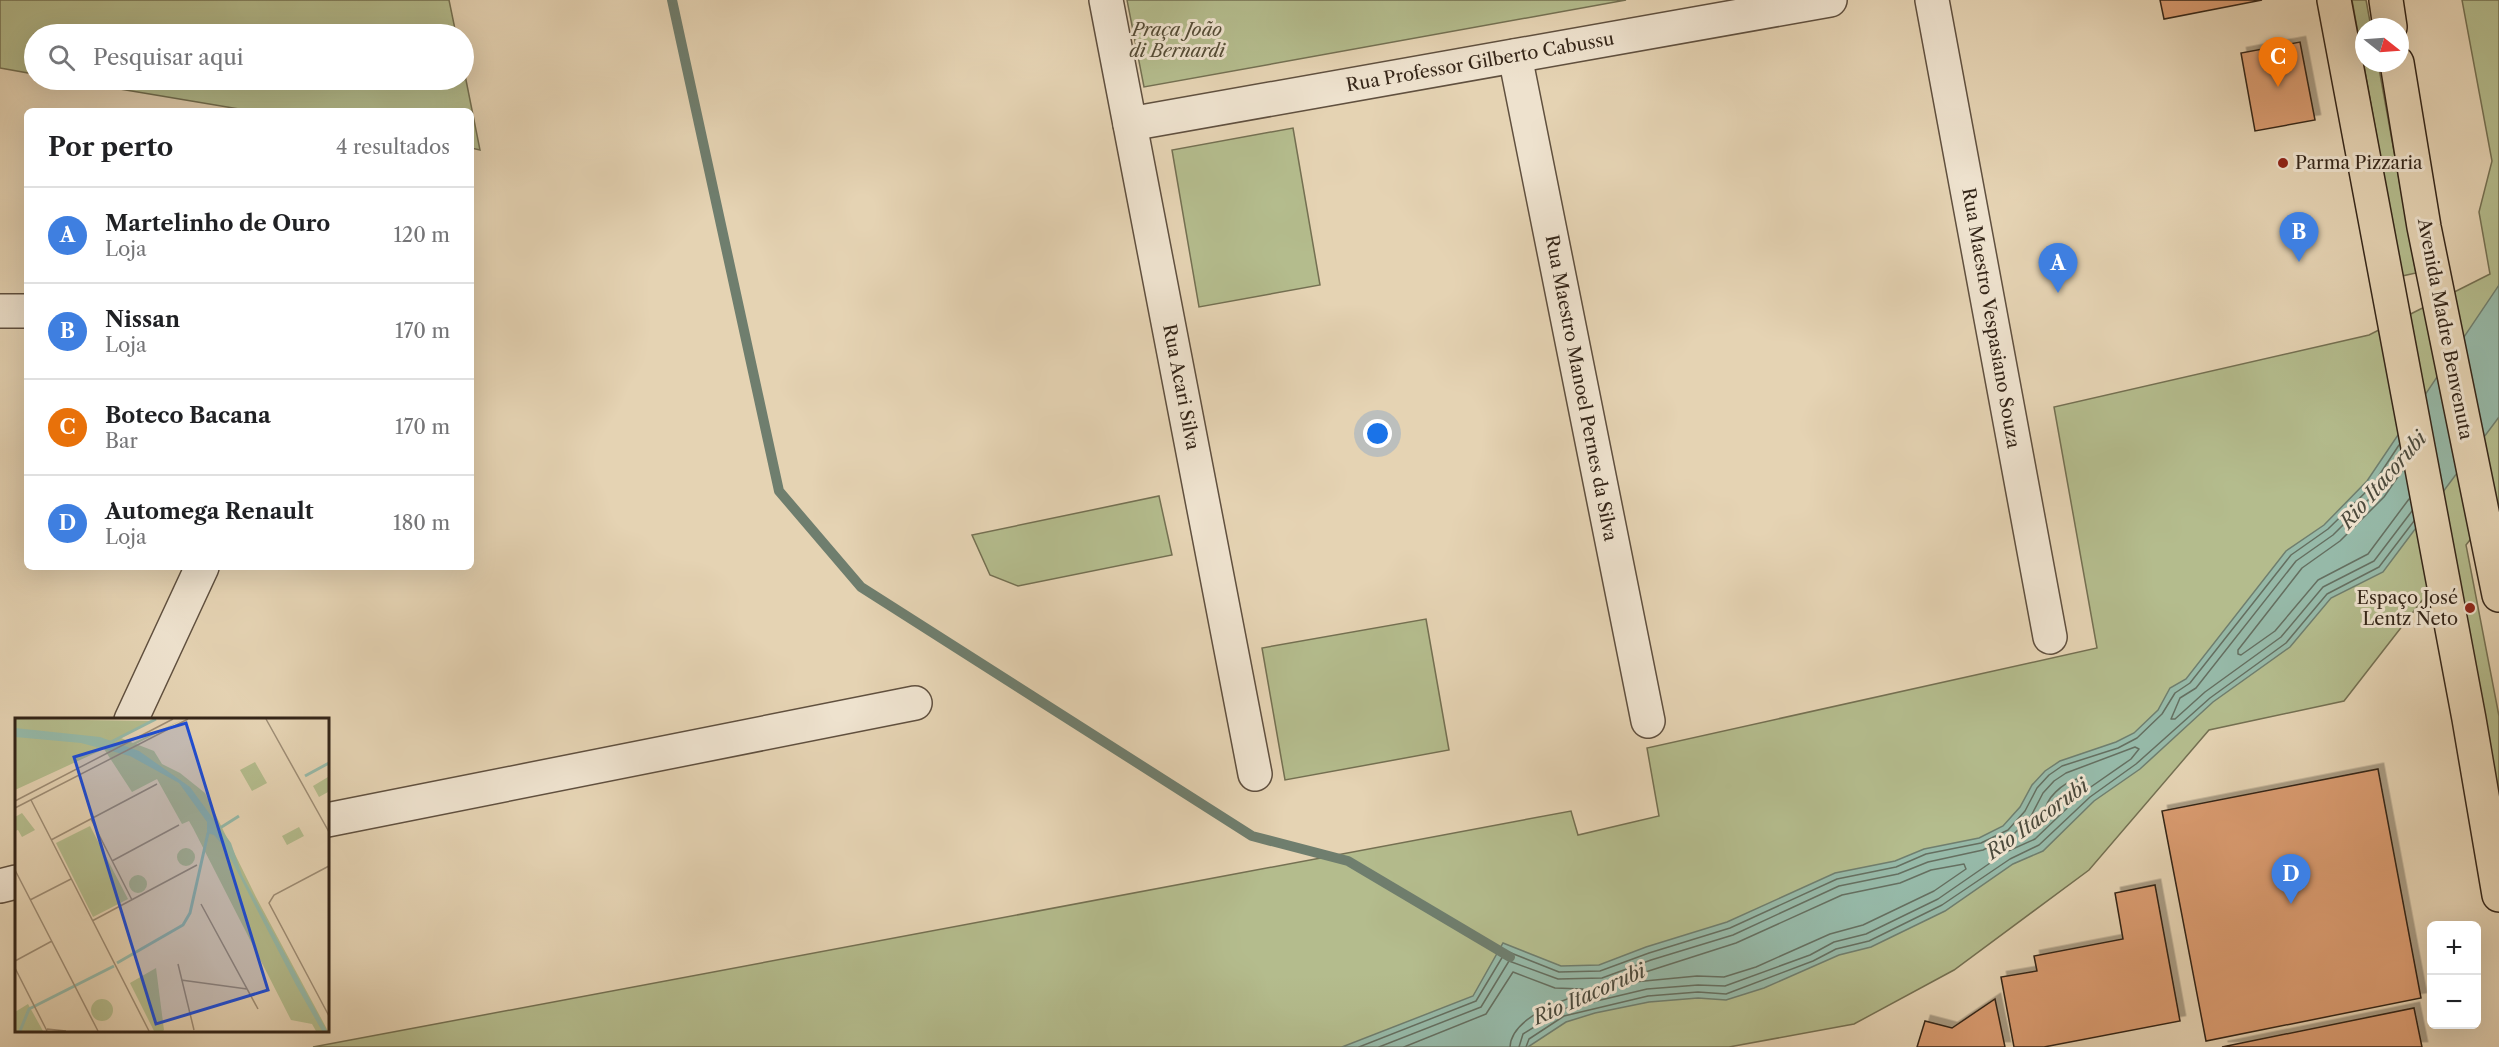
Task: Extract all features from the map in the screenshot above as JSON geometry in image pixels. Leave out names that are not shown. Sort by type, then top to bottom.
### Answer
[{"type":"main road","points":[[2334,0],[2432,534],[2469,719],[2499,895]]},
{"type":"main road","points":[[2386,0],[2389,18]]},
{"type":"main road","name":"Avenida Madre Benvenuta","points":[[2398,72],[2424,227],[2499,595]]},
{"type":"street","name":"Rua Acari Silva","points":[[1106,0],[1255,774]]},
{"type":"street","name":"Rua Professor Gilberto Cabussu","points":[[1130,124],[1830,0]]},
{"type":"street","name":"Rua Maestro Vespasiano Souza","points":[[1932,0],[2050,637]]},
{"type":"street","name":"Rua Maestro Manoel Pernes da Silva","points":[[1515,56],[1648,721]]},
{"type":"street","points":[[0,311],[24,311]]},
{"type":"street","points":[[132,718],[201,570]]},
{"type":"street","points":[[328,820],[915,703]]},
{"type":"street","points":[[0,885],[15,882]]},
{"type":"green space","points":[[0,0],[449,0],[454,24],[24,24],[24,72],[0,68]]},
{"type":"green space","name":"Praça João di Bernardi","points":[[1127,0],[1626,0],[1144,87]]},
{"type":"green space","points":[[2352,0],[2366,0],[2369,18],[2355,18]]},
{"type":"green space","points":[[2462,0],[2499,0],[2499,503],[2466,545],[2499,716],[2499,809],[2452,562],[2344,701],[2209,730],[2089,870],[1954,970],[1854,1024],[1729,1047],[313,1047],[1571,811],[1578,835],[1659,816],[1647,748],[2097,648],[2054,407],[2369,335],[2490,274],[2479,212],[2492,161]]},
{"type":"green space","points":[[2365,72],[2380,72],[2416,273],[2402,276]]},
{"type":"green space","points":[[126,90],[468,90],[472,108],[233,108]]},
{"type":"green space","points":[[474,120],[480,150],[474,149]]},
{"type":"green space","points":[[1293,128],[1320,285],[1199,307],[1172,150]]},
{"type":"green space","points":[[1159,496],[1172,555],[1018,586],[990,575],[972,535]]},
{"type":"green space","points":[[1426,619],[1449,750],[1285,780],[1262,648]]},
{"type":"water","name":"Rio Itacorubi","points":[[2499,285],[2499,417],[2383,572],[2331,598],[2290,647],[2213,702],[2140,769],[2094,801],[2043,851],[2013,864],[1945,911],[1871,947],[1839,955],[1764,988],[1726,1000],[1698,998],[1649,1002],[1595,1013],[1566,1022],[1528,1047],[1342,1047],[1473,996],[1503,943],[1561,966],[1599,965],[1646,947],[1727,922],[1835,873],[1895,861],[1924,849],[1979,838],[2003,826],[2020,807],[2032,785],[2045,771],[2060,761],[2116,742],[2134,733],[2158,710],[2170,688],[2186,679],[2286,551],[2324,525],[2367,481]]},
{"type":"building","points":[[2160,0],[2262,0],[2164,19]]},
{"type":"building","points":[[2300,42],[2315,120],[2255,131],[2241,53]]},
{"type":"building","points":[[2378,769],[2421,998],[2206,1041],[2162,811]]},
{"type":"building","points":[[2155,885],[2180,1021],[2044,1047],[2014,1047],[2001,977],[2037,971],[2034,956],[2123,939],[2115,893]]},
{"type":"building","points":[[1995,999],[2005,1047],[1917,1047],[1925,1021],[1952,1028]]},
{"type":"building","points":[[2414,1008],[2422,1047],[2222,1047]]},
{"type":"waterway","points":[[672,0],[779,491],[861,587],[1252,836],[1348,861],[1510,957]]},
{"type":"place","name":"Boteco Bacana","points":[[2278,87]]},
{"type":"place","name":"Parma Pizzaria","points":[[2283,163]]},
{"type":"place","name":"Nissan","points":[[2299,262]]},
{"type":"place","name":"Martelinho de Ouro","points":[[2058,293]]},
{"type":"place","name":"Espaço José Lentz Neto","points":[[2470,608]]},
{"type":"place","name":"Automega Renault","points":[[2291,904]]}]
